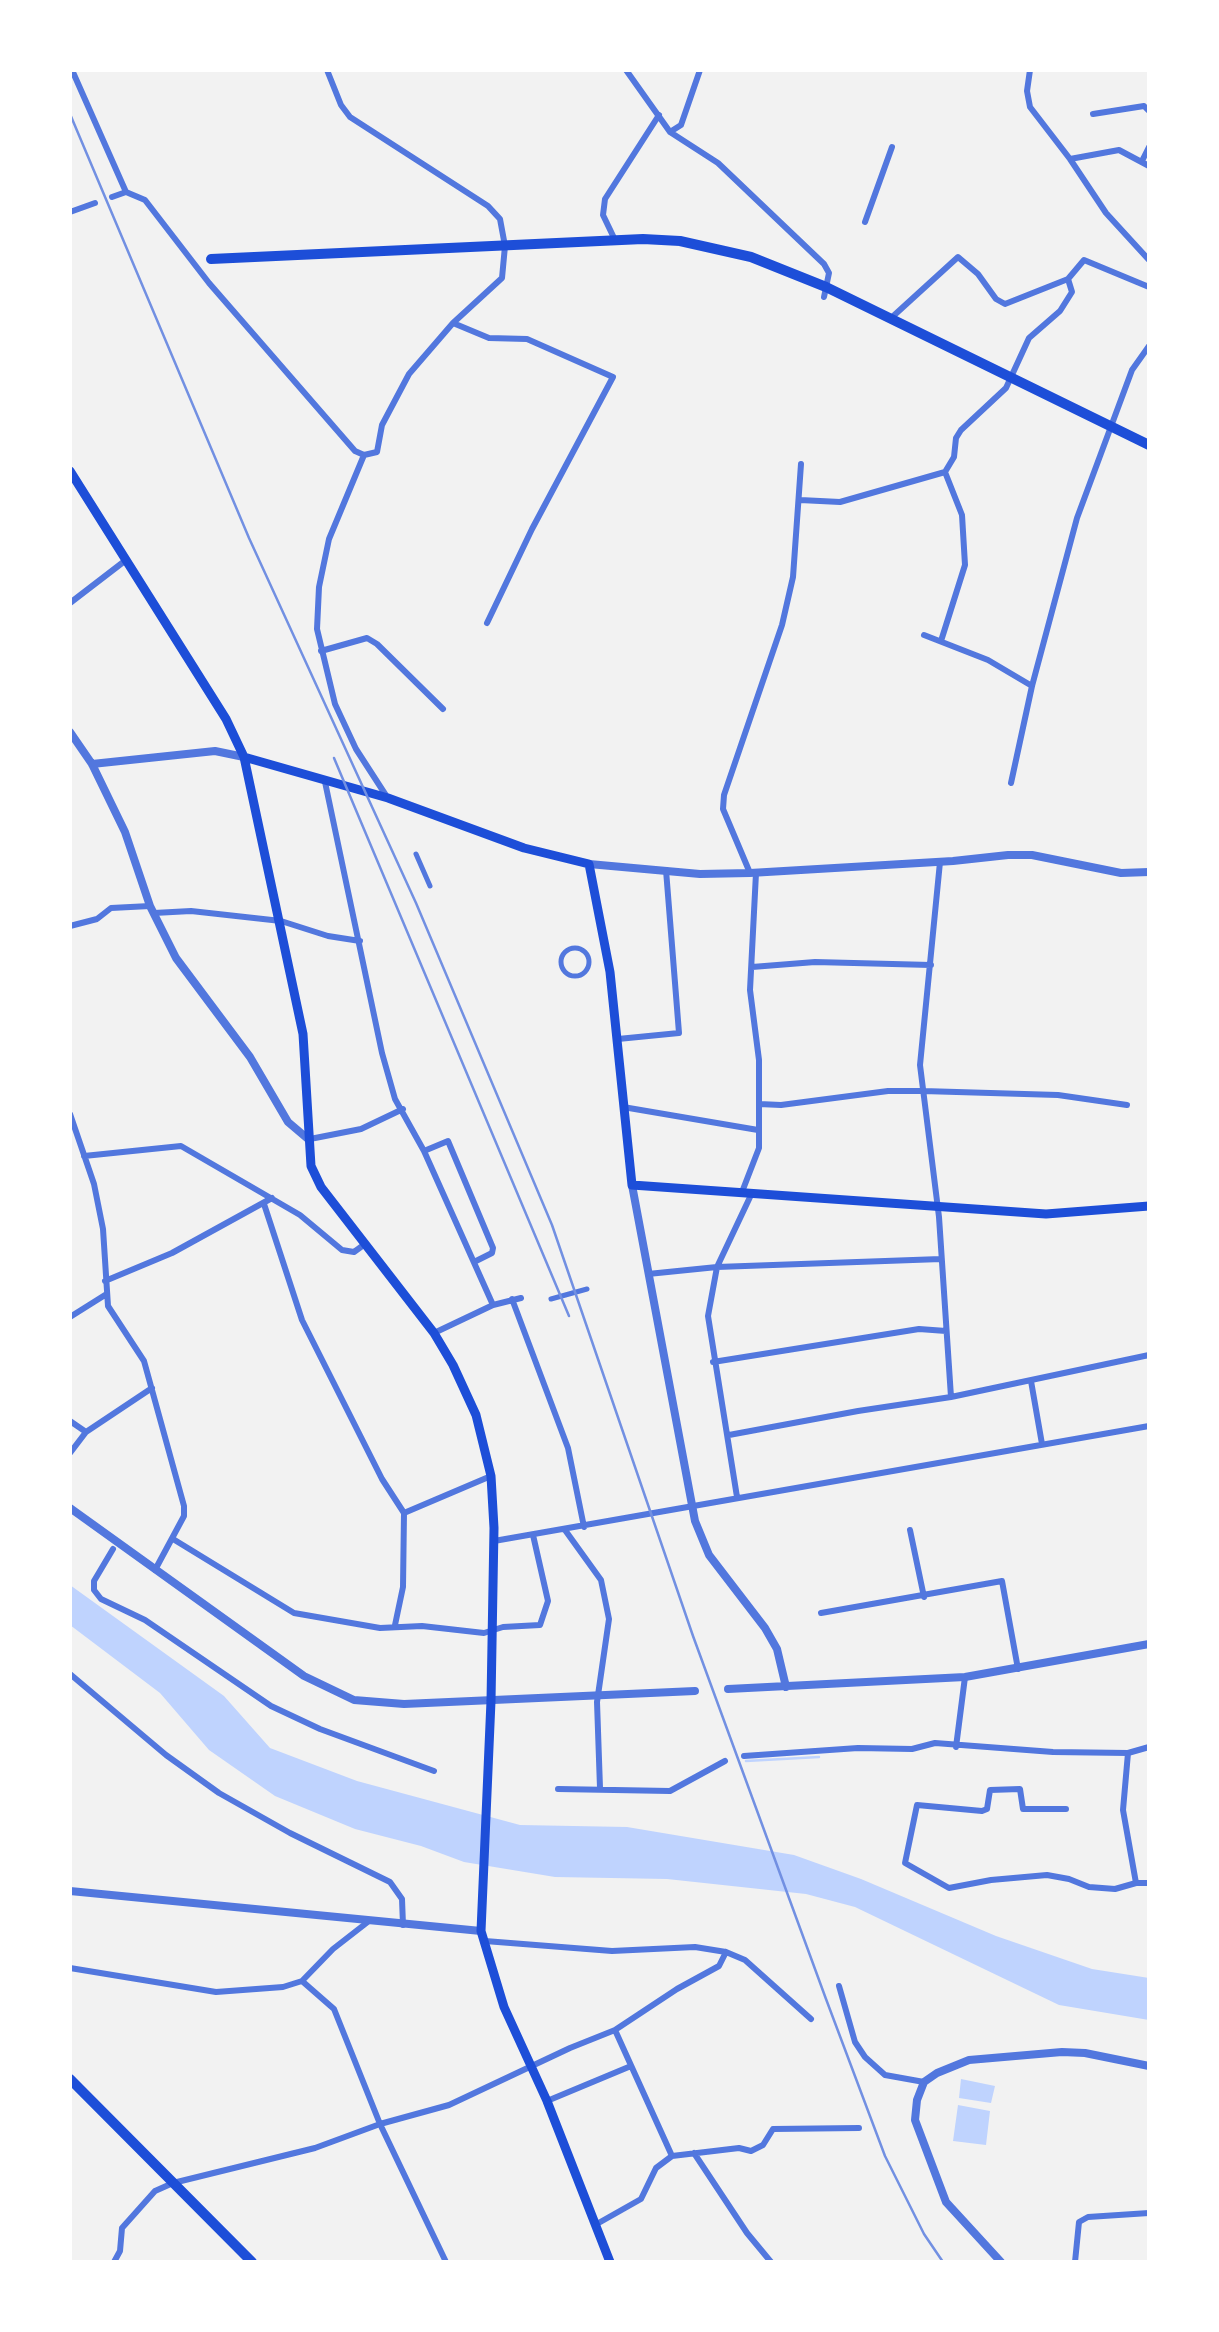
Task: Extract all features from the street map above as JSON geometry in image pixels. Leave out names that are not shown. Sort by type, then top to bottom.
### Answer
[{"type":"highway","points":[[211,259],[680,241],[730,251],[890,320],[1149,445]]},
{"type":"highway","points":[[70,2078],[252,2262]]},
{"type":"main road","points":[[72,478],[226,718],[244,757],[302,1034],[308,1139],[312,1166],[321,1187],[434,1332],[471,1403],[491,1476],[494,1541],[483,1936],[504,2007],[610,2262]]},
{"type":"main road","points":[[244,757],[388,798],[524,848],[588,864],[607,950],[632,1185],[1046,1214],[1149,1206]]},
{"type":"street","points":[[72,70],[126,192]]},
{"type":"street","points":[[112,197],[126,192],[145,200],[355,450],[364,455],[377,452],[382,426],[409,374],[453,323],[502,278],[504,246],[500,219],[488,206],[350,117],[328,70]]},
{"type":"street","points":[[626,70],[670,132],[718,162],[814,254],[829,273],[825,292]]},
{"type":"street","points":[[670,132],[682,125],[700,70]]},
{"type":"street","points":[[1030,70],[1026,92],[1030,107],[1106,213],[1149,260]]},
{"type":"street","points":[[1093,114],[1144,106],[1149,111]]},
{"type":"street","points":[[615,241],[603,215],[605,200],[658,115]]},
{"type":"street","points":[[864,222],[892,147]]},
{"type":"street","points":[[1070,158],[1120,150],[1145,163],[1149,147]]},
{"type":"street","points":[[70,212],[95,203]]},
{"type":"street","points":[[890,320],[958,257],[1005,304],[1068,279],[1084,260],[1149,287]]},
{"type":"street","points":[[800,500],[840,502],[945,472],[961,430],[1012,380],[1029,338],[1060,311],[1072,292],[1068,279]]},
{"type":"street","points":[[453,323],[489,338],[526,339],[613,377],[532,528],[487,623]]},
{"type":"street","points":[[1011,783],[1032,686],[1077,518],[1110,426],[1138,360],[1149,346]]},
{"type":"street","points":[[1138,360],[1149,366]]},
{"type":"street","points":[[364,455],[329,539],[319,587],[317,629],[335,704],[356,749],[388,798]]},
{"type":"street","points":[[738,1497],[708,1316],[717,1267],[747,1194],[756,1158],[759,1060],[750,990],[753,873],[724,809],[724,795],[782,625],[793,577],[801,464]]},
{"type":"street","points":[[941,641],[964,565],[962,515],[945,472]]},
{"type":"street","points":[[70,603],[126,560]]},
{"type":"street","points":[[924,636],[988,660],[1032,686]]},
{"type":"street","points":[[321,652],[366,638],[378,644],[444,709]]},
{"type":"street","points":[[70,732],[92,764],[134,852],[152,910],[176,958],[250,1057],[288,1122],[308,1139],[361,1129],[403,1109]]},
{"type":"street","points":[[92,764],[215,751],[244,757]]},
{"type":"street","points":[[326,782],[395,1099],[424,1151],[493,1305]]},
{"type":"street","points":[[416,854],[430,886]]},
{"type":"street","points":[[588,864],[700,874],[753,873],[1008,854],[1120,873],[1149,872]]},
{"type":"street","points":[[940,862],[920,1065],[937,1208],[951,1397]]},
{"type":"street","points":[[618,1039],[680,1034],[666,870]]},
{"type":"street","points":[[70,926],[97,919],[111,908],[152,910],[281,921],[328,936],[360,941]]},
{"type":"street","points":[[574,948],[585,951],[589,959],[586,970],[575,976],[564,973],[560,963],[563,954],[574,948]]},
{"type":"street","points":[[752,967],[815,962],[930,965]]},
{"type":"street","points":[[759,1104],[781,1106],[888,1091],[923,1091],[1058,1096],[1127,1105]]},
{"type":"street","points":[[622,1107],[758,1130]]},
{"type":"street","points":[[70,1114],[103,1229],[108,1306],[144,1361],[184,1506],[184,1516],[156,1570]]},
{"type":"street","points":[[424,1151],[448,1141],[493,1248],[492,1253],[474,1262]]},
{"type":"street","points":[[84,1156],[181,1146],[300,1215],[342,1250],[354,1252],[365,1244]]},
{"type":"street","points":[[632,1185],[692,1506],[709,1554],[777,1649],[786,1687]]},
{"type":"street","points":[[104,1280],[172,1253],[272,1198]]},
{"type":"street","points":[[264,1204],[302,1320],[382,1479],[404,1514],[404,1588],[394,1625]]},
{"type":"street","points":[[647,1274],[717,1267],[941,1259]]},
{"type":"street","points":[[552,1299],[587,1289]]},
{"type":"street","points":[[70,1317],[105,1295]]},
{"type":"street","points":[[434,1332],[493,1305],[516,1299],[557,1414],[584,1527]]},
{"type":"street","points":[[713,1362],[919,1329],[946,1330]]},
{"type":"street","points":[[729,1435],[1032,1382],[1149,1355]]},
{"type":"street","points":[[1032,1382],[1042,1444]]},
{"type":"street","points":[[70,1453],[86,1432],[152,1388]]},
{"type":"street","points":[[70,1421],[86,1432]]},
{"type":"street","points":[[494,1541],[1149,1426]]},
{"type":"street","points":[[404,1514],[491,1476]]},
{"type":"street","points":[[70,1508],[304,1676],[354,1700],[384,1704],[491,1702],[695,1691]]},
{"type":"street","points":[[565,1530],[601,1580],[609,1619],[598,1694],[596,1744],[600,1788]]},
{"type":"street","points":[[910,1530],[924,1597]]},
{"type":"street","points":[[173,1538],[294,1613],[380,1628],[394,1625],[484,1632],[540,1625],[548,1601],[533,1535]]},
{"type":"street","points":[[113,1550],[94,1581],[94,1590],[101,1600],[145,1620],[272,1706],[320,1729],[434,1771]]},
{"type":"street","points":[[821,1613],[1002,1581],[1018,1670]]},
{"type":"street","points":[[728,1689],[965,1677],[1149,1644]]},
{"type":"street","points":[[70,1674],[166,1756],[219,1793],[290,1834],[390,1882],[402,1899],[403,1925]]},
{"type":"street","points":[[956,1747],[965,1677]]},
{"type":"street","points":[[744,1756],[858,1748],[912,1750],[924,1744],[1128,1753],[1149,1747]]},
{"type":"street","points":[[1128,1753],[1124,1810],[1136,1883]]},
{"type":"street","points":[[558,1789],[670,1791],[725,1761]]},
{"type":"street","points":[[1066,1810],[1023,1809],[1020,1789],[990,1790],[987,1809],[982,1810],[917,1806],[905,1863],[949,1888],[1047,1875],[1069,1878],[1089,1887],[1115,1889],[1149,1883]]},
{"type":"street","points":[[70,1890],[403,1925],[578,1950],[695,1947],[726,1952],[745,1960],[811,2019]]},
{"type":"street","points":[[70,1968],[216,1992],[283,1987],[302,1981],[369,1922]]},
{"type":"street","points":[[114,2262],[120,2251],[122,2228],[155,2191],[315,2148],[449,2105],[615,2030],[677,1988],[719,1966],[726,1952]]},
{"type":"street","points":[[302,1981],[334,2009],[380,2124],[446,2262]]},
{"type":"street","points":[[839,1986],[855,2042],[865,2058],[886,2075],[924,2082]]},
{"type":"street","points":[[615,2030],[672,2156]]},
{"type":"street","points":[[1000,2262],[946,2202],[915,2120],[916,2100],[924,2082],[937,2072],[970,2060],[1062,2052],[1149,2066]]},
{"type":"street","points":[[546,2101],[631,2066]]},
{"type":"street","points":[[595,2225],[641,2199],[656,2168],[672,2156],[740,2148],[751,2151],[763,2145],[773,2129],[859,2128]]},
{"type":"street","points":[[693,2153],[747,2234],[771,2262]]},
{"type":"street","points":[[1076,2262],[1080,2222],[1088,2217],[1149,2213]]},
{"type":"water","points":[[70,1585],[224,1696],[270,1748],[357,1781],[520,1825],[627,1827],[794,1855],[996,1936],[1092,1969],[1149,1978],[1149,2020],[1059,2005],[855,1907],[806,1894],[667,1879],[555,1877],[464,1862],[355,1829],[275,1796],[209,1750],[160,1693],[70,1625]]},
{"type":"water","points":[[961,2079],[995,2086],[991,2103],[959,2098]]},
{"type":"water","points":[[958,2105],[990,2111],[986,2145],[953,2141]]},
{"type":"waterway","points":[[746,1761],[819,1757]]},
{"type":"railway","points":[[70,114],[249,538],[416,903],[552,1225],[693,1636],[885,2156],[924,2234],[943,2262]]},
{"type":"railway","points":[[334,758],[569,1316]]}]
